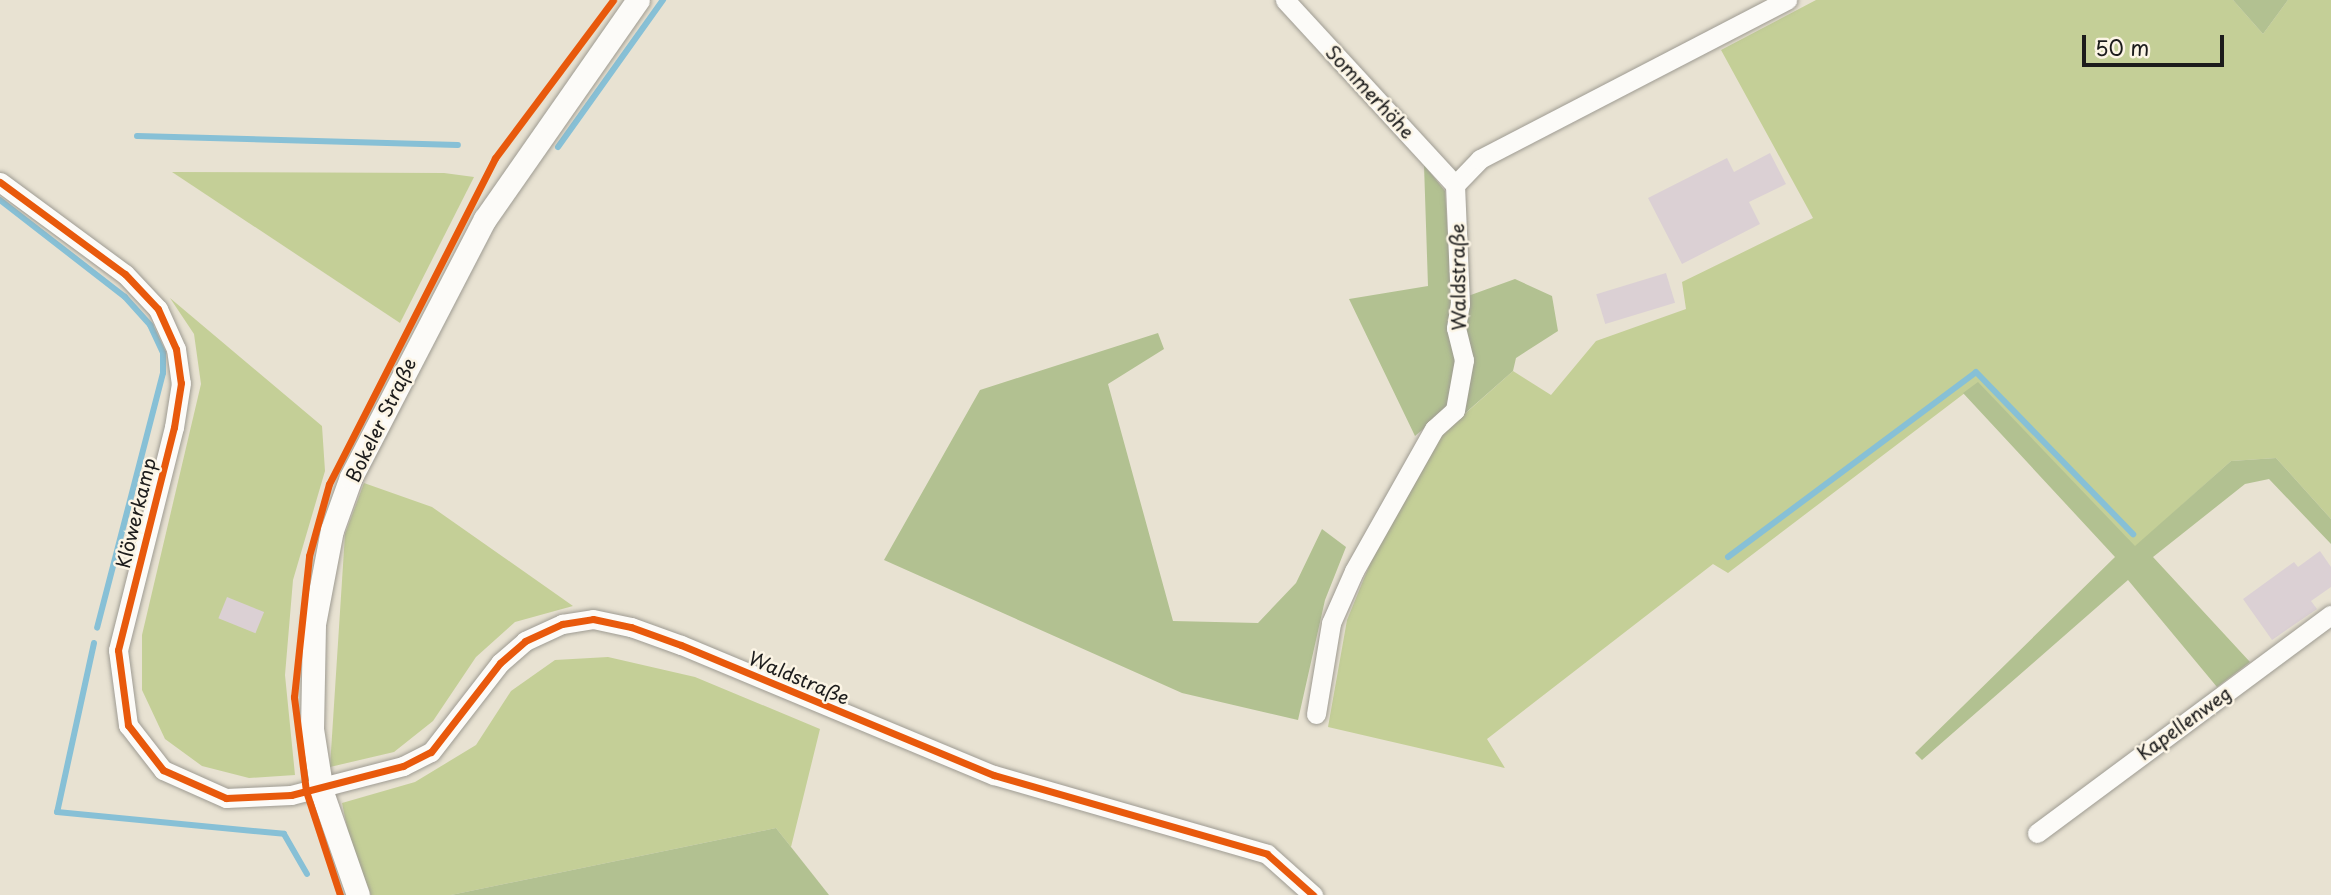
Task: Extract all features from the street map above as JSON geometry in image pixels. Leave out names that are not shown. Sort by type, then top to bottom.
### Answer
[{"type":"street","name":"Bokeler Straße","points":[[358,895],[313,789],[314,624],[332,530],[351,477],[485,219],[638,0]]},
{"type":"street","name":"Sommerhöhe","points":[[1285,0],[1455,185]]},
{"type":"street","points":[[1455,185],[1480,159],[1787,0]]},
{"type":"street","name":"Klöwerkamp","points":[[0,182],[125,274],[158,309],[176,349],[181,383],[174,427],[118,650],[128,725],[163,770],[226,798],[313,789]]},
{"type":"street","name":"Waldstraße","points":[[1316,714],[1331,623],[1354,570],[1434,429],[1455,410],[1464,360],[1457,328],[1460,304],[1455,185]]},
{"type":"street","name":"Kapellenweg","points":[[2037,833],[2331,615]]},
{"type":"street","name":"Waldstraße","points":[[313,789],[403,766],[431,752],[500,663],[525,640],[562,624],[593,619],[631,626],[681,645],[994,775],[1267,854],[1313,895]]},
{"type":"green space","points":[[1816,0],[2233,0],[2263,34],[2288,0],[2331,0],[2331,519],[2276,458],[2231,461],[2135,547],[1978,383],[1728,573],[1713,564],[1487,739],[1505,768],[1328,727],[1347,620],[1374,554],[1440,436],[1513,371],[1551,395],[1596,341],[1686,309],[1682,282],[1813,218],[1721,50]]},
{"type":"green space","points":[[2233,0],[2288,0],[2263,34]]},
{"type":"green space","points":[[1424,165],[1445,191],[1456,360],[1448,408],[1415,436],[1349,299],[1428,286]]},
{"type":"green space","points":[[172,172],[444,173],[474,177],[400,323]]},
{"type":"green space","points":[[1515,279],[1552,296],[1558,331],[1516,358],[1513,371],[1462,416],[1468,296]]},
{"type":"green space","points":[[170,298],[322,426],[325,471],[293,580],[285,675],[295,775],[249,778],[202,766],[165,739],[142,690],[142,635],[201,384],[194,334]]},
{"type":"green space","points":[[1158,333],[1164,349],[1108,384],[1173,621],[1258,623],[1296,583],[1322,529],[1346,547],[1325,600],[1298,720],[1182,693],[884,560],[980,390]]},
{"type":"green space","points":[[1978,382],[2135,546],[2231,461],[2276,458],[2331,519],[2331,544],[2269,479],[2245,484],[2153,557],[2250,662],[2217,687],[2128,580],[1922,760],[1915,753],[2115,557],[1963,393]]},
{"type":"green space","points":[[364,483],[432,507],[573,606],[515,622],[476,657],[433,721],[394,752],[330,767],[345,534]]},
{"type":"green space","points":[[608,657],[695,677],[820,729],[791,847],[776,828],[451,895],[371,895],[350,842],[342,803],[415,782],[476,745],[511,691],[555,660]]},
{"type":"green space","points":[[776,828],[829,895],[451,895]]},
{"type":"building","points":[[1770,153],[1786,184],[1749,202],[1760,224],[1682,264],[1648,198],[1727,158],[1734,172]]},
{"type":"building","points":[[1666,273],[1675,303],[1605,324],[1596,294]]},
{"type":"building","points":[[2320,551],[2331,567],[2331,587],[2311,601],[2317,609],[2272,640],[2243,599],[2294,562],[2298,567]]},
{"type":"building","points":[[227,597],[264,612],[255,633],[218,618]]},
{"type":"waterway","points":[[558,147],[663,0]]},
{"type":"waterway","points":[[137,136],[458,145]]},
{"type":"waterway","points":[[0,200],[125,297],[150,325],[163,353],[163,373],[97,628]]},
{"type":"waterway","points":[[1728,557],[1976,372],[2133,534]]},
{"type":"waterway","points":[[94,643],[57,812],[284,834],[307,874]]},
{"type":"cycle path","points":[[340,895],[306,791],[294,697],[309,556],[329,484],[495,158],[613,0]]},
{"type":"cycle path","points":[[0,182],[125,274],[158,309],[176,349],[181,383],[174,427],[118,650],[128,725],[163,770],[226,798],[291,795],[403,766],[431,752],[500,663],[525,641],[562,624],[593,619],[631,627],[681,645],[994,775],[1267,854],[1313,895]]}]
